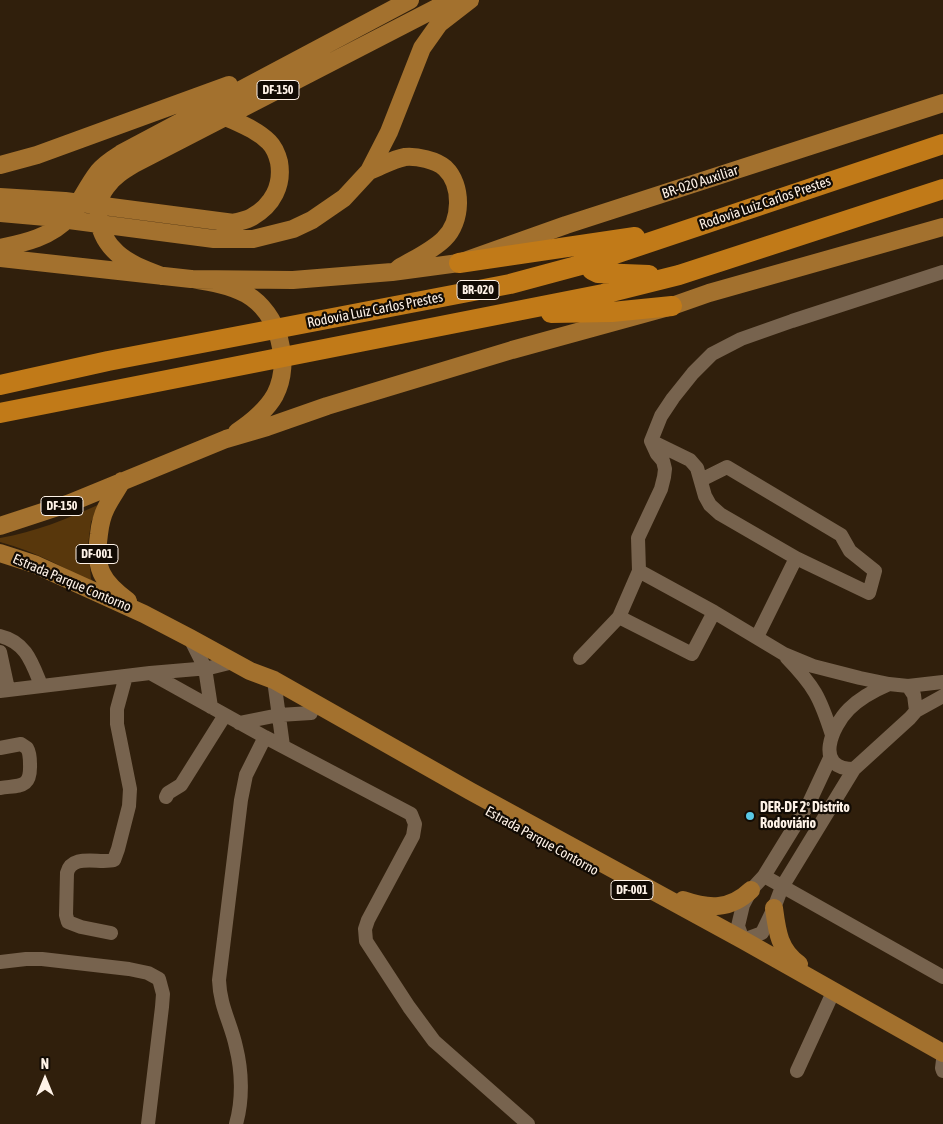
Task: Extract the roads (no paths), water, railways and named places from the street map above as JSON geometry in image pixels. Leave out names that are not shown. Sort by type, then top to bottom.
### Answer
[{"type":"highway","name":"Rodovia Luiz Carlos Prestes","points":[[0,385],[108,361],[510,284],[588,263],[943,144]]},
{"type":"highway","name":"Rodovia Luiz Carlos Prestes","points":[[0,413],[603,294],[679,275],[943,189]]},
{"type":"highway","points":[[458,263],[691,228]]},
{"type":"highway","points":[[588,263],[592,270],[598,273],[679,275]]},
{"type":"highway","points":[[516,310],[546,313],[593,313],[672,306]]},
{"type":"main road","name":"DF-150","points":[[162,276],[131,263],[115,252],[106,241],[98,222],[100,197],[98,184],[99,170],[122,153],[410,0]]},
{"type":"main road","name":"DF-150","points":[[2,251],[52,231],[68,217],[98,184],[452,0]]},
{"type":"main road","points":[[0,213],[55,218],[214,239],[253,238],[293,229],[312,220],[344,198],[369,171],[389,132],[422,48],[439,24],[470,0]]},
{"type":"main road","points":[[0,165],[37,155],[291,63]]},
{"type":"main road","name":"BR-020 Auxiliar","points":[[191,279],[293,280],[392,272],[458,263],[566,225],[943,103]]},
{"type":"main road","points":[[0,197],[65,201],[234,223],[252,217],[274,197],[279,186],[281,173],[276,152],[270,142],[253,130],[226,117]]},
{"type":"main road","points":[[369,171],[405,157],[437,162],[446,169],[453,179],[458,194],[455,224],[445,238],[392,272]]},
{"type":"main road","points":[[226,439],[267,428],[328,406],[466,364],[943,227]]},
{"type":"main road","name":"DF-150","points":[[0,526],[70,503],[226,439],[252,422],[264,411],[282,367],[280,339],[270,318],[253,305],[247,295],[232,288],[191,279],[109,270],[2,251]]},
{"type":"main road","points":[[109,270],[142,282],[223,297],[253,305]]},
{"type":"main road","points":[[176,458],[245,417],[270,396]]},
{"type":"main road","name":"Estrada Parque Contorno","points":[[122,481],[105,509],[100,525],[96,553],[104,577],[114,591],[144,614]]},
{"type":"main road","name":"Estrada Parque Contorno","points":[[0,553],[34,564],[144,614],[190,638],[743,940],[892,1024],[943,1062]]},
{"type":"main road","name":"Estrada Parque Contorno","points":[[274,685],[312,713],[516,828],[718,935],[830,999],[895,1033],[943,1062]]},
{"type":"main road","points":[[650,890],[707,907],[732,903],[742,899],[751,890]]},
{"type":"main road","points":[[774,908],[779,940],[789,957],[867,1004],[892,1024]]},
{"type":"main road","points":[[718,935],[736,941],[743,940],[760,959]]},
{"type":"street","points":[[580,658],[619,617],[639,571],[638,538],[661,489],[665,469],[651,441],[661,416],[693,372],[712,354],[741,339],[943,272]]},
{"type":"street","points":[[651,441],[690,460],[697,468],[705,496],[710,505],[720,514],[796,558],[869,593],[875,571],[850,551],[841,535],[727,467],[701,480]]},
{"type":"street","points":[[757,637],[796,558]]},
{"type":"street","points":[[639,571],[714,612],[784,654],[813,666],[889,684],[908,686],[943,682]]},
{"type":"street","points":[[619,617],[692,654],[714,612]]},
{"type":"street","points":[[0,636],[11,638],[22,648],[30,658],[41,685]]},
{"type":"street","points":[[190,638],[205,668],[211,707]]},
{"type":"street","points":[[0,652],[4,690],[205,668],[233,662]]},
{"type":"street","points":[[784,654],[805,676],[819,696],[832,735]]},
{"type":"street","points":[[150,673],[239,723],[411,814],[415,824],[413,836],[368,920],[364,929],[366,941],[409,1008],[434,1041],[528,1124]]},
{"type":"street","points":[[110,933],[81,927],[68,922],[66,915],[67,873],[68,868],[74,862],[114,860],[118,849],[129,806],[130,789],[117,724],[118,710],[126,676]]},
{"type":"street","points":[[889,684],[865,696],[849,709],[837,725],[832,735],[830,758],[808,803],[764,876],[751,890],[740,915],[738,926],[743,940],[762,933],[782,887],[854,769],[916,711],[943,696]]},
{"type":"street","points":[[274,685],[283,746]]},
{"type":"street","points":[[908,686],[914,695],[916,711]]},
{"type":"street","points":[[239,723],[279,715],[312,713]]},
{"type":"street","points":[[166,797],[168,793],[181,785],[225,715]]},
{"type":"street","points":[[236,1124],[239,1108],[240,1077],[236,1047],[220,997],[219,980],[241,800],[246,775],[265,737]]},
{"type":"street","points":[[0,748],[21,744],[27,748],[30,755],[30,772],[29,780],[26,783],[0,788]]},
{"type":"street","points":[[830,758],[839,767],[854,769]]},
{"type":"street","points":[[787,838],[805,849]]},
{"type":"street","points":[[764,876],[943,977]]},
{"type":"street","points":[[0,962],[42,959],[129,969],[148,973],[159,980],[163,994],[148,1124]]},
{"type":"street","points":[[797,1071],[830,999]]},
{"type":"place","name":"DER-DF 2º Distrito Rodoviário","points":[[750,816]]}]
